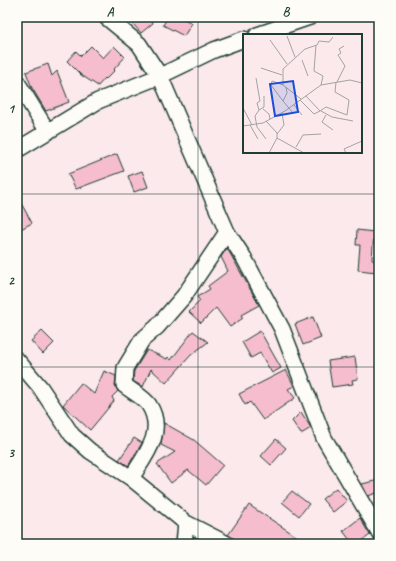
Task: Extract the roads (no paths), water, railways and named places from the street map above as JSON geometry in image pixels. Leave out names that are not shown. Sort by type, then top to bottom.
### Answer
[{"type":"street","points":[[106,17],[139,44],[160,76],[227,232],[244,258],[282,329],[324,438],[379,532]]},
{"type":"street","points":[[259,34],[278,22],[310,17]]},
{"type":"street","points":[[17,150],[98,101],[160,76],[214,50],[243,40]]},
{"type":"street","points":[[17,82],[48,132]]},
{"type":"street","points":[[131,478],[149,452],[155,433],[155,420],[148,404],[124,386],[125,368],[142,340],[157,327],[184,296],[227,232]]},
{"type":"street","points":[[17,360],[40,388],[72,435],[90,451],[131,478],[186,523],[227,544]]},
{"type":"street","points":[[184,544],[186,523]]}]
